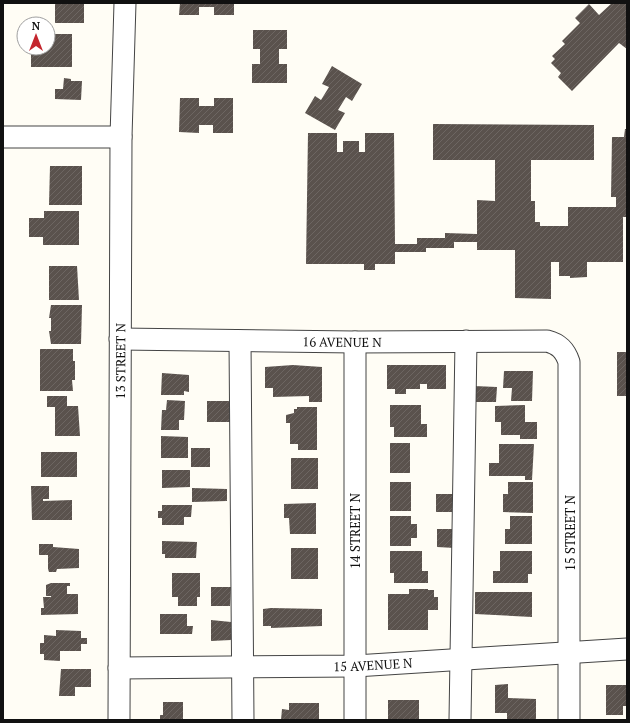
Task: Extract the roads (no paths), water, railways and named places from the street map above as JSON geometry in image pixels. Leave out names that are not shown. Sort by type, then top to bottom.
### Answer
[{"type":"street","name":"13 STREET N","points":[[119,720],[121,138],[125,3]]},
{"type":"street","points":[[3,137],[121,138]]},
{"type":"street","name":"16 AVENUE N","points":[[120,339],[355,342],[547,341],[562,348]]},
{"type":"street","points":[[240,341],[242,720]]},
{"type":"street","points":[[460,720],[459,660],[466,341]]},
{"type":"street","name":"14 STREET N","points":[[355,342],[355,720]]},
{"type":"street","name":"15 STREET N","points":[[562,348],[569,362],[569,720]]},
{"type":"street","name":"15 AVENUE N","points":[[119,668],[355,666],[627,649]]}]
